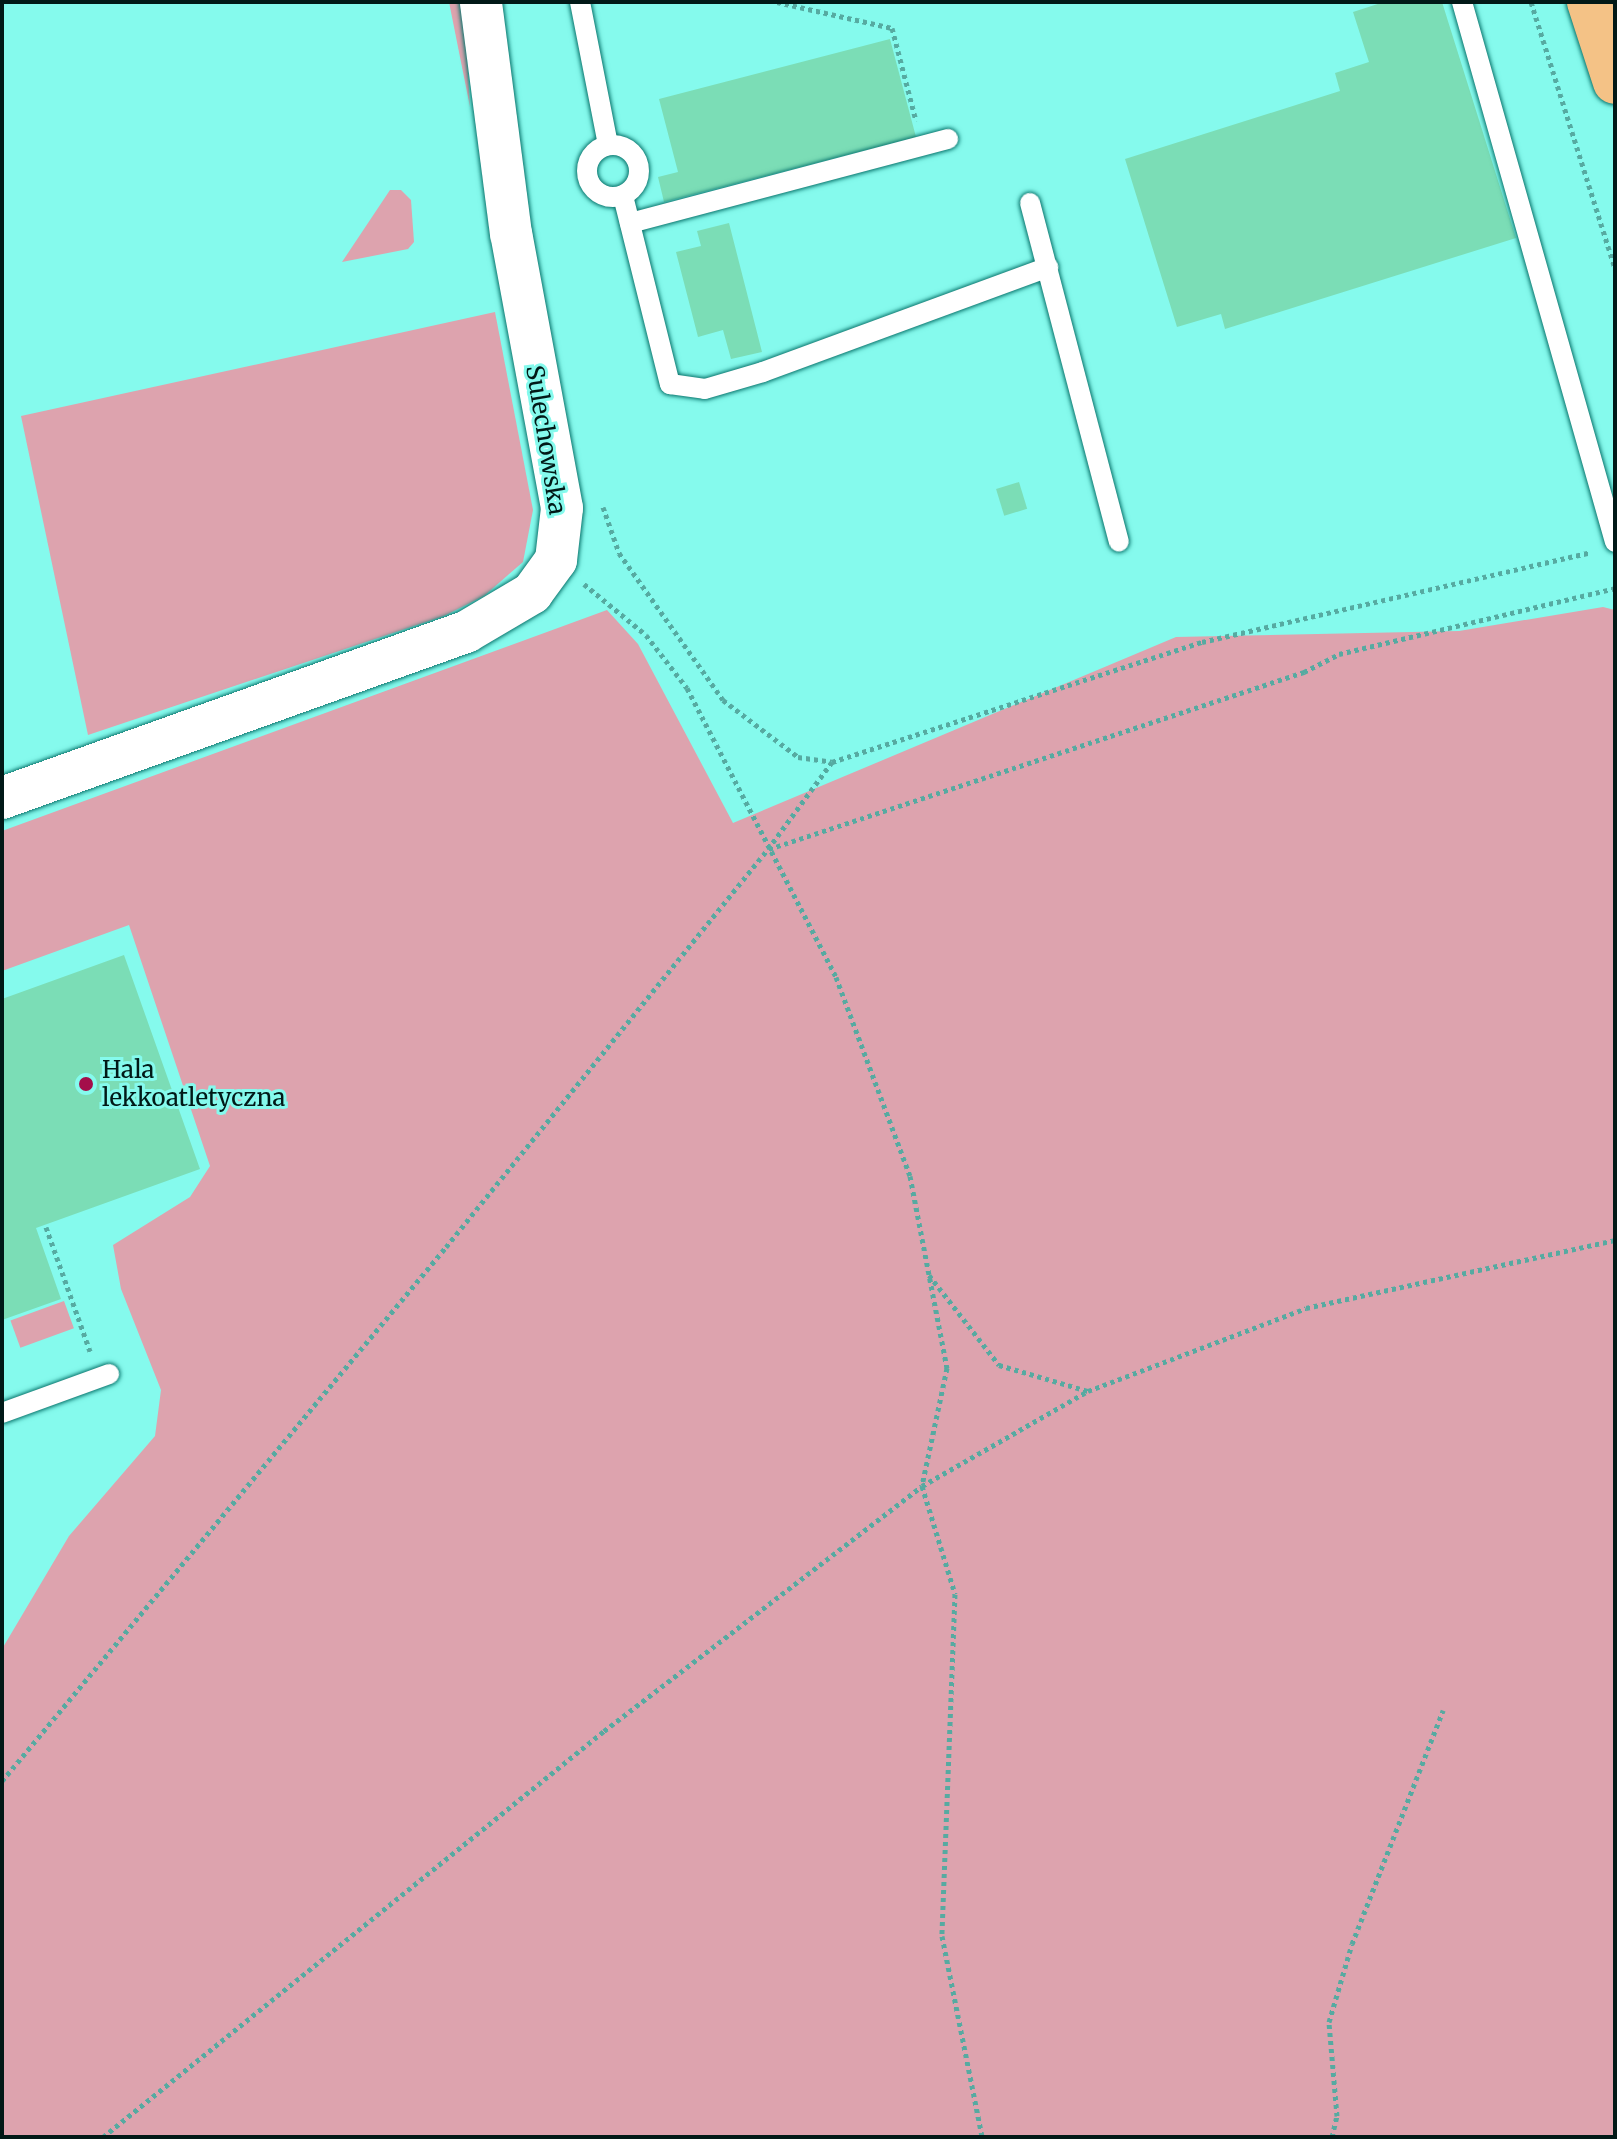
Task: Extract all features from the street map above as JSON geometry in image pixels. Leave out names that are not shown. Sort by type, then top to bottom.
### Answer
[{"type":"main road","points":[[1589,2],[1615,82]]},
{"type":"street","name":"Sulechowska","points":[[2,798],[466,632],[532,593],[556,560],[562,508],[507,204],[483,2]]},
{"type":"lane","points":[[580,2],[608,145]]},
{"type":"lane","points":[[1462,2],[1608,545]]},
{"type":"lane","points":[[630,223],[948,139]]},
{"type":"lane","points":[[608,145],[625,147],[637,160],[639,176],[623,196],[597,193],[587,179],[588,161],[608,145]]},
{"type":"lane","points":[[623,196],[670,384],[705,389],[1048,267]]},
{"type":"lane","points":[[1030,203],[1119,542]]},
{"type":"lane","points":[[2,1413],[104,1376]]},
{"type":"path","points":[[777,2],[892,28],[922,145]]},
{"type":"path","points":[[1531,2],[1615,269]]},
{"type":"path","points":[[601,496],[619,553],[723,700],[798,757],[832,762],[1202,642],[1608,545]]},
{"type":"path","points":[[556,560],[646,635],[687,688],[841,991],[910,1176],[947,1368],[922,1486],[955,1594],[942,1936],[982,2137]]},
{"type":"path","points":[[768,849],[1304,672],[1339,654],[1615,588]]},
{"type":"path","points":[[2,1781],[768,849],[832,762]]},
{"type":"path","points":[[46,1227],[104,1376]]},
{"type":"path","points":[[103,2137],[604,1731],[922,1486],[1088,1391],[1306,1308],[1615,1240]]},
{"type":"path","points":[[928,1274],[999,1365],[1088,1391]]},
{"type":"path","points":[[1332,2137],[1337,2116],[1329,2022],[1352,1944],[1443,1710]]},
{"type":"shaded area","points":[[449,2],[464,2],[470,107]]},
{"type":"shaded area","points":[[390,190],[401,190],[411,200],[414,242],[408,249],[342,262]]},
{"type":"shaded area","points":[[495,312],[533,510],[523,562],[484,596],[444,616],[88,735],[21,416]]},
{"type":"shaded area","points":[[1603,607],[1615,610],[1615,2137],[2,2137],[2,1649],[69,1536],[155,1436],[161,1390],[121,1289],[113,1245],[190,1197],[210,1166],[129,925],[2,971],[2,831],[607,610],[638,644],[733,823],[1176,637],[1459,631]]},
{"type":"shaded area","points":[[64,1301],[74,1328],[20,1348],[10,1320]]},
{"type":"building","points":[[1384,2],[1442,2],[1516,238],[1225,329],[1221,314],[1177,327],[1125,159],[1340,91],[1335,73],[1369,62],[1353,12]]},
{"type":"building","points":[[890,39],[916,137],[664,202],[658,177],[678,172],[659,99]]},
{"type":"building","points":[[729,223],[762,352],[731,359],[723,330],[698,337],[676,252],[701,246],[697,231]]},
{"type":"building","points":[[1019,482],[1027,509],[1004,516],[996,489]]},
{"type":"building","name":"Hala lekkoatletyczna","points":[[124,955],[200,1169],[36,1228],[61,1299],[2,1320],[2,999]]},
{"type":"place","name":"Hala lekkoatletyczna","points":[[86,1084]]}]
